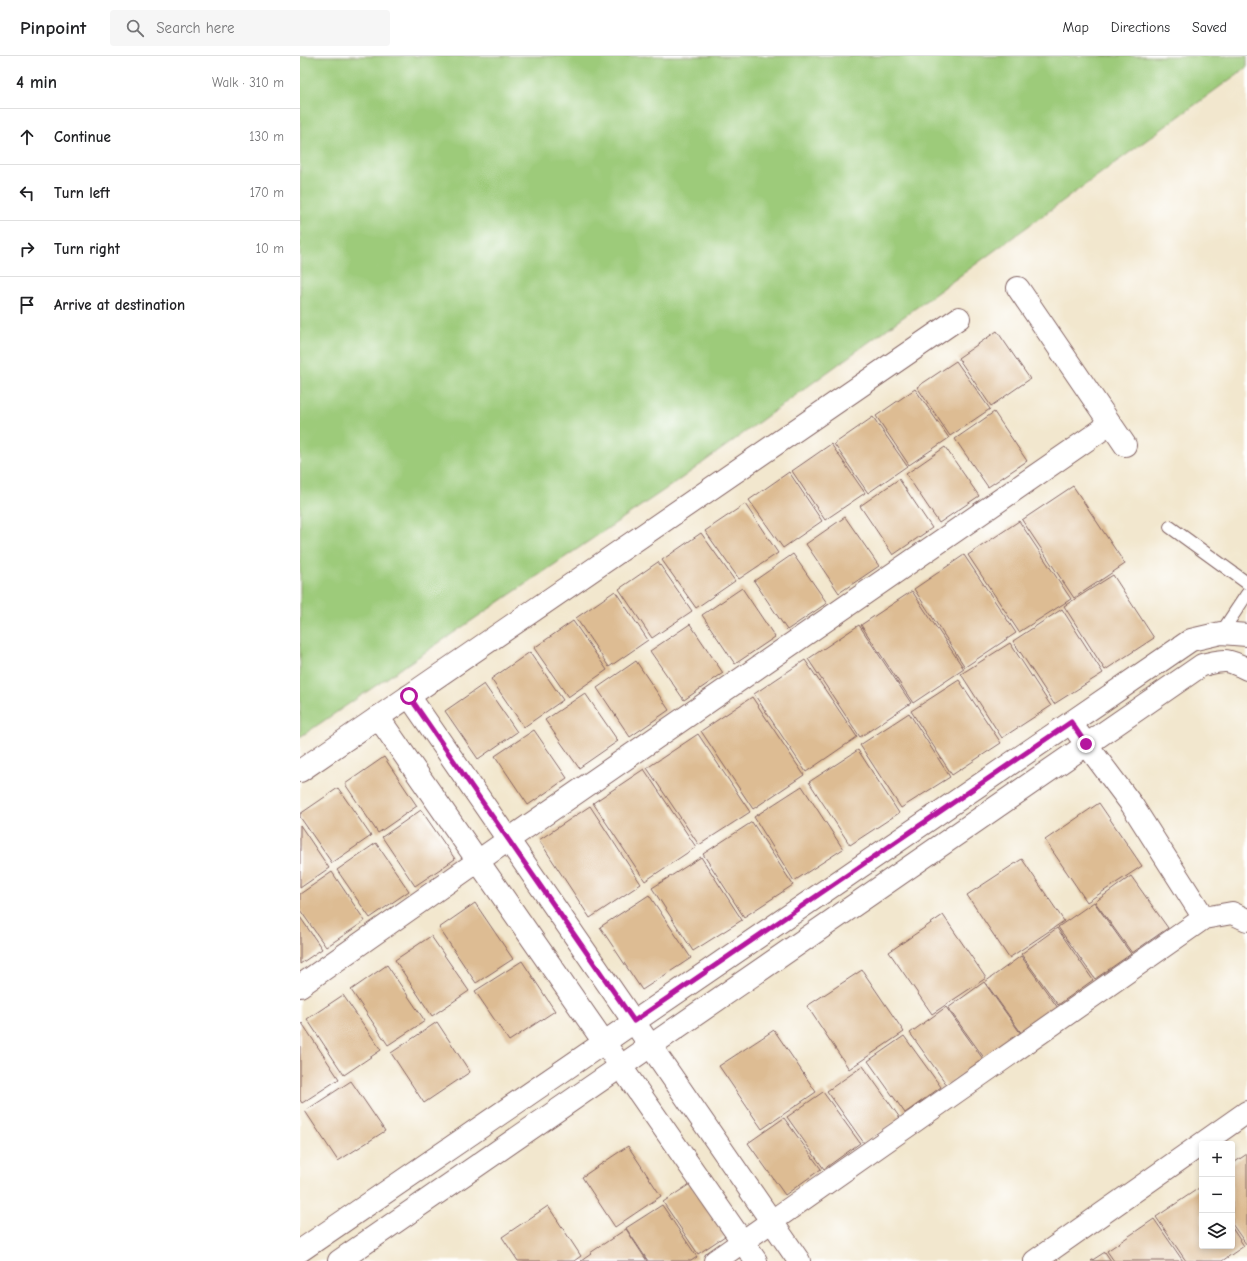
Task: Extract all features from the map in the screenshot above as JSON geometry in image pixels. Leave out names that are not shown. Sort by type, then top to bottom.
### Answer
[{"type":"street","points":[[1018,288],[1125,445]]},
{"type":"street","points":[[300,771],[959,318]]},
{"type":"street","points":[[300,986],[508,840],[1110,424]]},
{"type":"street","points":[[300,1251],[1191,640],[1222,633],[1247,635]]},
{"type":"street","points":[[1221,660],[1222,633]]},
{"type":"street","points":[[339,1261],[1202,665],[1221,660],[1230,660],[1247,668]]},
{"type":"street","points":[[409,696],[799,1261]]},
{"type":"street","points":[[378,717],[756,1261]]},
{"type":"street","points":[[1071,722],[1132,805],[1204,918]]},
{"type":"street","points":[[715,1261],[1204,918],[1232,913],[1247,920]]},
{"type":"street","points":[[1035,1261],[1247,1112]]},
{"type":"lane","points":[[1170,527],[1247,583]]},
{"type":"lane","points":[[1222,633],[1247,594]]},
{"type":"green space","points":[[300,56],[1247,56],[1247,67],[682,478],[300,737]]},
{"type":"building","points":[[997,331],[1030,379],[991,406],[958,358]]},
{"type":"building","points":[[956,361],[990,409],[950,436],[917,387]]},
{"type":"building","points":[[915,389],[949,438],[909,465],[876,416]]},
{"type":"building","points":[[994,412],[1027,461],[988,487],[955,439]]},
{"type":"building","points":[[873,417],[907,466],[868,493],[834,444]]},
{"type":"building","points":[[831,444],[865,493],[825,520],[792,471]]},
{"type":"building","points":[[945,447],[979,496],[939,523],[906,474]]},
{"type":"building","points":[[789,472],[822,521],[783,548],[749,500]]},
{"type":"building","points":[[899,479],[932,528],[893,555],[860,506]]},
{"type":"building","points":[[1073,486],[1125,564],[1074,598],[1022,520]]},
{"type":"building","points":[[745,504],[778,553],[739,579],[705,531]]},
{"type":"building","points":[[845,517],[879,566],[839,593],[806,544]]},
{"type":"building","points":[[1019,521],[1071,599],[1019,632],[968,555]]},
{"type":"building","points":[[701,533],[735,581],[696,608],[662,560]]},
{"type":"building","points":[[793,554],[827,603],[787,630],[754,581]]},
{"type":"building","points":[[964,555],[1016,633],[965,667],[914,589]]},
{"type":"building","points":[[658,562],[692,611],[652,638],[619,589]]},
{"type":"building","points":[[1113,575],[1154,638],[1105,670],[1064,606]]},
{"type":"building","points":[[742,588],[775,637],[735,664],[702,615]]},
{"type":"building","points":[[615,591],[648,640],[609,667],[576,618]]},
{"type":"building","points":[[912,591],[964,669],[913,703],[861,625]]},
{"type":"building","points":[[1062,609],[1103,673],[1054,704],[1013,641]]},
{"type":"building","points":[[573,621],[607,670],[568,697],[534,648]]},
{"type":"building","points":[[690,624],[723,673],[684,700],[650,651]]},
{"type":"building","points":[[859,625],[911,703],[860,737],[808,659]]},
{"type":"building","points":[[1010,643],[1051,706],[1002,738],[961,674]]},
{"type":"building","points":[[530,652],[563,700],[524,727],[491,679]]},
{"type":"building","points":[[805,660],[857,737],[806,772],[754,694]]},
{"type":"building","points":[[636,661],[669,710],[630,737],[597,688]]},
{"type":"building","points":[[959,680],[1001,743],[952,775],[911,711]]},
{"type":"building","points":[[484,684],[517,732],[478,759],[445,711]]},
{"type":"building","points":[[585,693],[618,741],[579,768],[545,720]]},
{"type":"building","points":[[752,697],[804,775],[753,809],[701,731]]},
{"type":"building","points":[[909,713],[950,777],[901,808],[860,745]]},
{"type":"building","points":[[534,730],[567,778],[528,805],[495,756]]},
{"type":"building","points":[[698,734],[750,812],[699,845],[647,768]]},
{"type":"building","points":[[858,750],[899,813],[850,845],[809,782]]},
{"type":"building","points":[[384,757],[417,806],[378,833],[345,784]]},
{"type":"building","points":[[644,769],[696,847],[645,881],[593,803]]},
{"type":"building","points":[[802,786],[843,849],[794,881],[754,817]]},
{"type":"building","points":[[338,788],[371,836],[332,863],[300,817],[300,814]]},
{"type":"building","points":[[1099,803],[1142,866],[1087,902],[1045,840]]},
{"type":"building","points":[[590,806],[641,884],[590,918],[539,840]]},
{"type":"building","points":[[421,810],[455,859],[415,886],[382,837]]},
{"type":"building","points":[[752,822],[793,885],[744,917],[703,854]]},
{"type":"building","points":[[300,825],[329,868],[300,888]]},
{"type":"building","points":[[376,843],[409,891],[370,918],[337,870]]},
{"type":"building","points":[[701,857],[742,920],[693,951],[652,888]]},
{"type":"building","points":[[1022,859],[1064,921],[1009,958],[967,895]]},
{"type":"building","points":[[332,872],[365,921],[326,947],[300,910],[300,894]]},
{"type":"building","points":[[1131,876],[1168,928],[1132,953],[1095,902]]},
{"type":"building","points":[[649,895],[691,958],[642,990],[600,927]]},
{"type":"building","points":[[1094,902],[1131,954],[1095,979],[1058,927]]},
{"type":"building","points":[[475,903],[513,959],[476,983],[439,928]]},
{"type":"building","points":[[943,915],[986,978],[932,1014],[889,952]]},
{"type":"building","points":[[300,917],[322,949],[300,964]]},
{"type":"building","points":[[1057,928],[1093,980],[1058,1005],[1021,954]]},
{"type":"building","points":[[431,936],[469,991],[432,1016],[395,960]]},
{"type":"building","points":[[1021,956],[1058,1008],[1022,1034],[985,982]]},
{"type":"building","points":[[522,961],[555,1011],[509,1041],[475,991]]},
{"type":"building","points":[[387,965],[425,1021],[388,1045],[351,990]]},
{"type":"building","points":[[862,970],[904,1032],[849,1069],[807,1006]]},
{"type":"building","points":[[984,982],[1021,1034],[985,1059],[948,1008]]},
{"type":"building","points":[[343,995],[381,1050],[344,1075],[307,1019]]},
{"type":"building","points":[[946,1007],[983,1059],[947,1085],[910,1033]]},
{"type":"building","points":[[437,1022],[470,1072],[424,1103],[391,1053]]},
{"type":"building","points":[[302,1023],[339,1079],[302,1103],[300,1100],[300,1025]]},
{"type":"building","points":[[774,1030],[816,1092],[762,1129],[719,1066]]},
{"type":"building","points":[[904,1036],[941,1087],[905,1113],[868,1061]]},
{"type":"building","points":[[863,1066],[900,1118],[864,1143],[827,1091]]},
{"type":"building","points":[[351,1081],[385,1131],[338,1161],[305,1111]]},
{"type":"building","points":[[823,1092],[860,1143],[824,1169],[787,1117]]},
{"type":"building","points":[[784,1118],[821,1169],[785,1195],[748,1143]]},
{"type":"building","points":[[628,1146],[661,1196],[615,1227],[582,1177]]},
{"type":"building","points":[[1247,1154],[1246,1244],[1235,1228],[1235,1162]]},
{"type":"building","points":[[690,1184],[725,1236],[698,1254],[663,1202]]},
{"type":"building","points":[[1199,1188],[1199,1249],[1235,1249],[1235,1232],[1244,1246],[1222,1261],[1186,1261],[1156,1217]]},
{"type":"building","points":[[662,1205],[697,1257],[691,1261],[648,1261],[626,1228]]},
{"type":"building","points":[[548,1206],[581,1256],[574,1261],[518,1261],[502,1237]]},
{"type":"building","points":[[1154,1219],[1183,1261],[1114,1261],[1107,1251]]},
{"type":"building","points":[[626,1229],[647,1261],[581,1261],[591,1254],[590,1253]]},
{"type":"building","points":[[1105,1252],[1111,1261],[1091,1261]]},
{"type":"route","points":[[409,696],[634,1021],[1071,722],[1086,744]]}]
